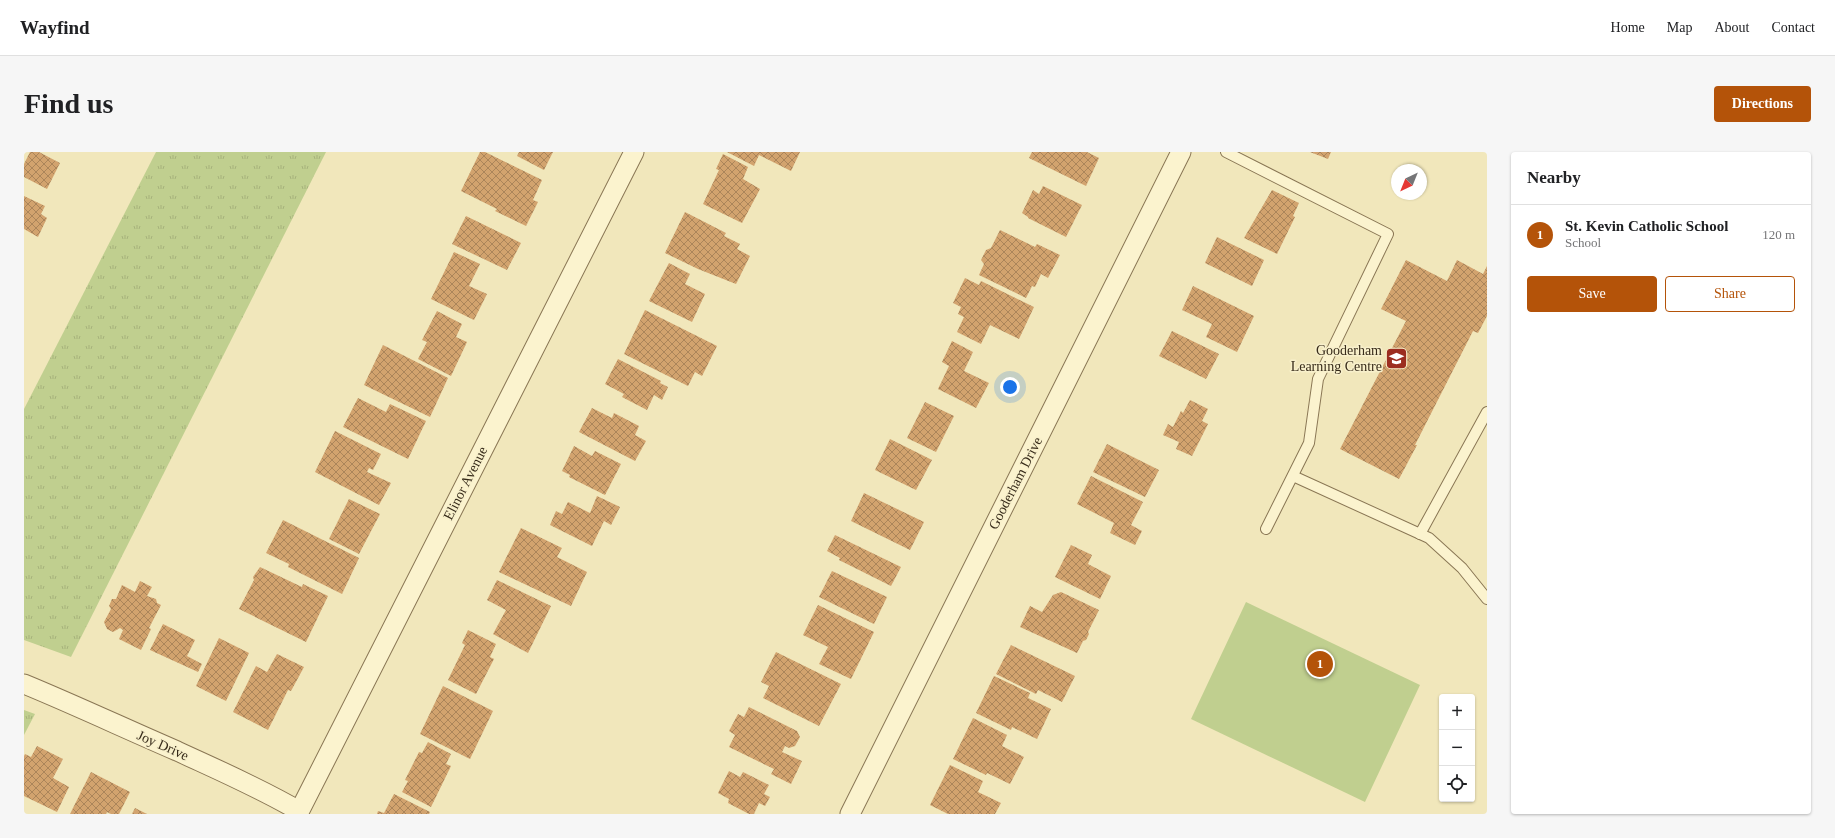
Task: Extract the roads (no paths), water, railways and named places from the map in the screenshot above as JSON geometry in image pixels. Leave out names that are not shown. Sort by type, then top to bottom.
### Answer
[{"type":"street","name":"Elinor Avenue","points":[[299,813],[634,152]]},
{"type":"street","name":"Gooderham Drive","points":[[850,814],[1182,152]]},
{"type":"street","name":"Joy Drive","points":[[24,684],[93,713],[223,772],[274,796],[299,813]]},
{"type":"lane","points":[[1226,152],[1388,234],[1318,379],[1309,443],[1266,529]]},
{"type":"lane","points":[[1420,534],[1487,412]]},
{"type":"lane","points":[[1293,476],[1429,538],[1462,568],[1487,599]]},
{"type":"place","name":"Gooderham Learning Centre","points":[[1397,358]]},
{"type":"place","name":"St. Kevin Catholic School","points":[[1320,664]]}]
